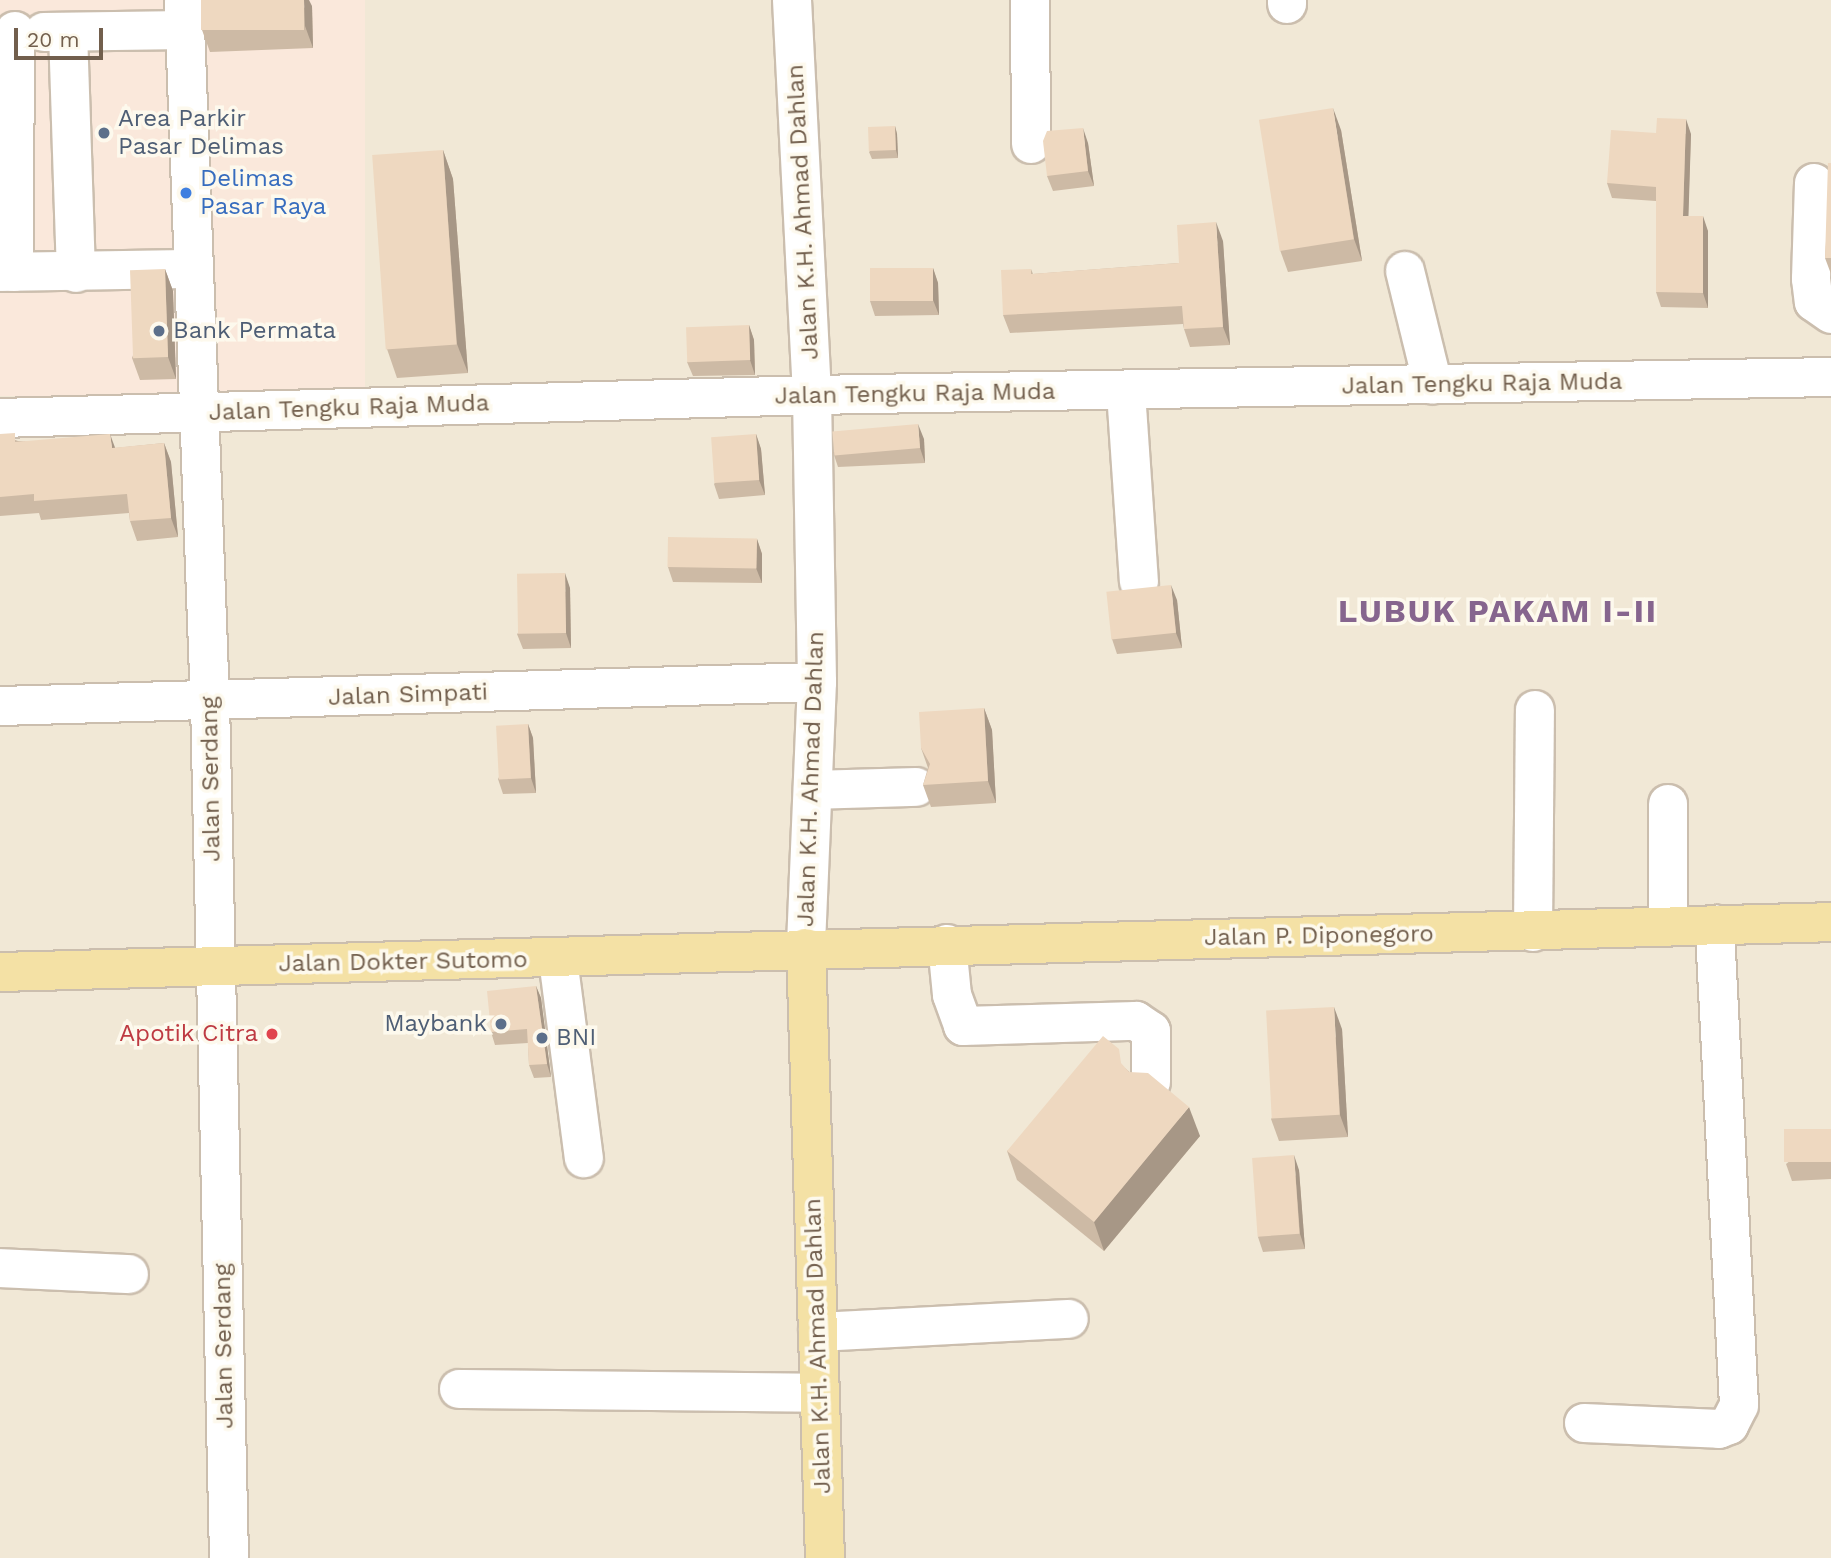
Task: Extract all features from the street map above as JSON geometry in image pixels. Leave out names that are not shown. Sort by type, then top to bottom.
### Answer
[{"type":"main road","name":"Jalan P. Diponegoro","points":[[806,948],[1533,932],[1831,922]]},
{"type":"main road","name":"Jalan Dokter Sutomo","points":[[0,972],[558,959],[806,948]]},
{"type":"main road","name":"Jalan K.H. Ahmad Dahlan","points":[[806,948],[825,1558]]},
{"type":"street","name":"Jalan K.H. Ahmad Dahlan","points":[[792,0],[812,395],[817,682],[806,948]]},
{"type":"street","points":[[1030,0],[1031,144]]},
{"type":"street","points":[[185,15],[68,32],[7,32],[7,272],[76,273],[194,269]]},
{"type":"street","name":"Jalan Serdang","points":[[185,15],[210,701],[229,1558]]},
{"type":"street","points":[[68,32],[76,273]]},
{"type":"street","points":[[1814,183],[1811,279],[1814,302],[1831,314]]},
{"type":"street","points":[[1405,271],[1433,385]]},
{"type":"street","name":"Jalan Tengku Raja Muda","points":[[0,418],[812,395],[1126,392],[1831,377]]},
{"type":"street","points":[[1126,392],[1139,582]]},
{"type":"street","name":"Jalan Simpati","points":[[0,706],[817,682]]},
{"type":"street","points":[[1533,932],[1535,710]]},
{"type":"street","points":[[813,790],[916,787]]},
{"type":"street","points":[[1668,804],[1668,926]]},
{"type":"street","points":[[1584,1423],[1719,1429],[1729,1425],[1739,1405],[1715,925]]},
{"type":"street","points":[[947,944],[952,995],[963,1026],[1126,1020],[1144,1024],[1153,1042],[1151,1082]]},
{"type":"street","points":[[558,959],[584,1158]]},
{"type":"street","points":[[0,1268],[129,1274]]},
{"type":"street","points":[[818,1332],[1069,1319]]},
{"type":"street","points":[[459,1389],[820,1393]]},
{"type":"shaded area","points":[[0,0],[1831,0],[1831,1558],[0,1558]]},
{"type":"shaded area","name":"Delimas Pasar Raya","points":[[0,0],[365,0],[365,396],[0,396]]},
{"type":"building","points":[[201,0],[304,0],[304,30],[201,30]]},
{"type":"building","points":[[1333,108],[1354,239],[1280,251],[1259,120]]},
{"type":"building","points":[[1657,118],[1686,119],[1683,216],[1703,216],[1703,293],[1656,292],[1656,187],[1607,183],[1611,130],[1656,133]]},
{"type":"building","points":[[895,126],[896,150],[869,151],[868,127]]},
{"type":"building","points":[[1083,128],[1088,171],[1047,176],[1043,141],[1047,131]]},
{"type":"building","points":[[443,150],[457,345],[386,349],[372,155]]},
{"type":"building","points":[[1828,163],[1831,163],[1831,258],[1825,258]]},
{"type":"building","points":[[1216,222],[1223,327],[1184,329],[1182,306],[1003,315],[1001,270],[1031,269],[1031,274],[1179,263],[1177,225]]},
{"type":"building","points":[[870,268],[933,268],[933,301],[870,301]]},
{"type":"building","points":[[165,269],[168,357],[133,358],[130,270]]},
{"type":"building","points":[[749,325],[750,360],[687,362],[686,327]]},
{"type":"building","points":[[918,424],[920,448],[834,455],[832,431]]},
{"type":"building","points":[[15,433],[15,442],[110,434],[112,448],[164,443],[171,518],[130,521],[127,494],[34,501],[34,494],[0,497],[0,434]]},
{"type":"building","points":[[756,434],[759,480],[714,483],[711,437]]},
{"type":"building","points":[[668,537],[757,539],[756,569],[667,567]]},
{"type":"building","points":[[565,573],[566,633],[518,634],[517,574]]},
{"type":"building","points":[[1171,585],[1176,633],[1111,640],[1106,592]]},
{"type":"building","points":[[984,708],[988,781],[923,785],[930,764],[921,748],[919,712]]},
{"type":"building","points":[[528,724],[531,778],[499,780],[496,726]]},
{"type":"building","points":[[536,986],[547,1064],[529,1065],[527,1029],[491,1032],[487,991]]},
{"type":"building","points":[[1334,1007],[1340,1115],[1272,1118],[1266,1011]]},
{"type":"building","points":[[1103,1036],[1119,1049],[1121,1063],[1129,1072],[1148,1073],[1189,1107],[1094,1222],[1007,1151]]},
{"type":"building","points":[[1784,1129],[1831,1129],[1831,1162],[1784,1162]]},
{"type":"building","points":[[1294,1155],[1300,1234],[1258,1237],[1252,1158]]},
{"type":"place","name":"Area Parkir Pasar Delimas","points":[[104,133]]},
{"type":"place","name":"Delimas Pasar Raya","points":[[186,193]]},
{"type":"place","name":"Bank Permata","points":[[159,331]]},
{"type":"place","name":"Maybank","points":[[501,1024]]},
{"type":"place","name":"Apotik Citra","points":[[272,1034]]},
{"type":"place","name":"BNI","points":[[542,1038]]},
{"type":"district","name":"LUBUK PAKAM I-II","points":[[1498,611]]}]
